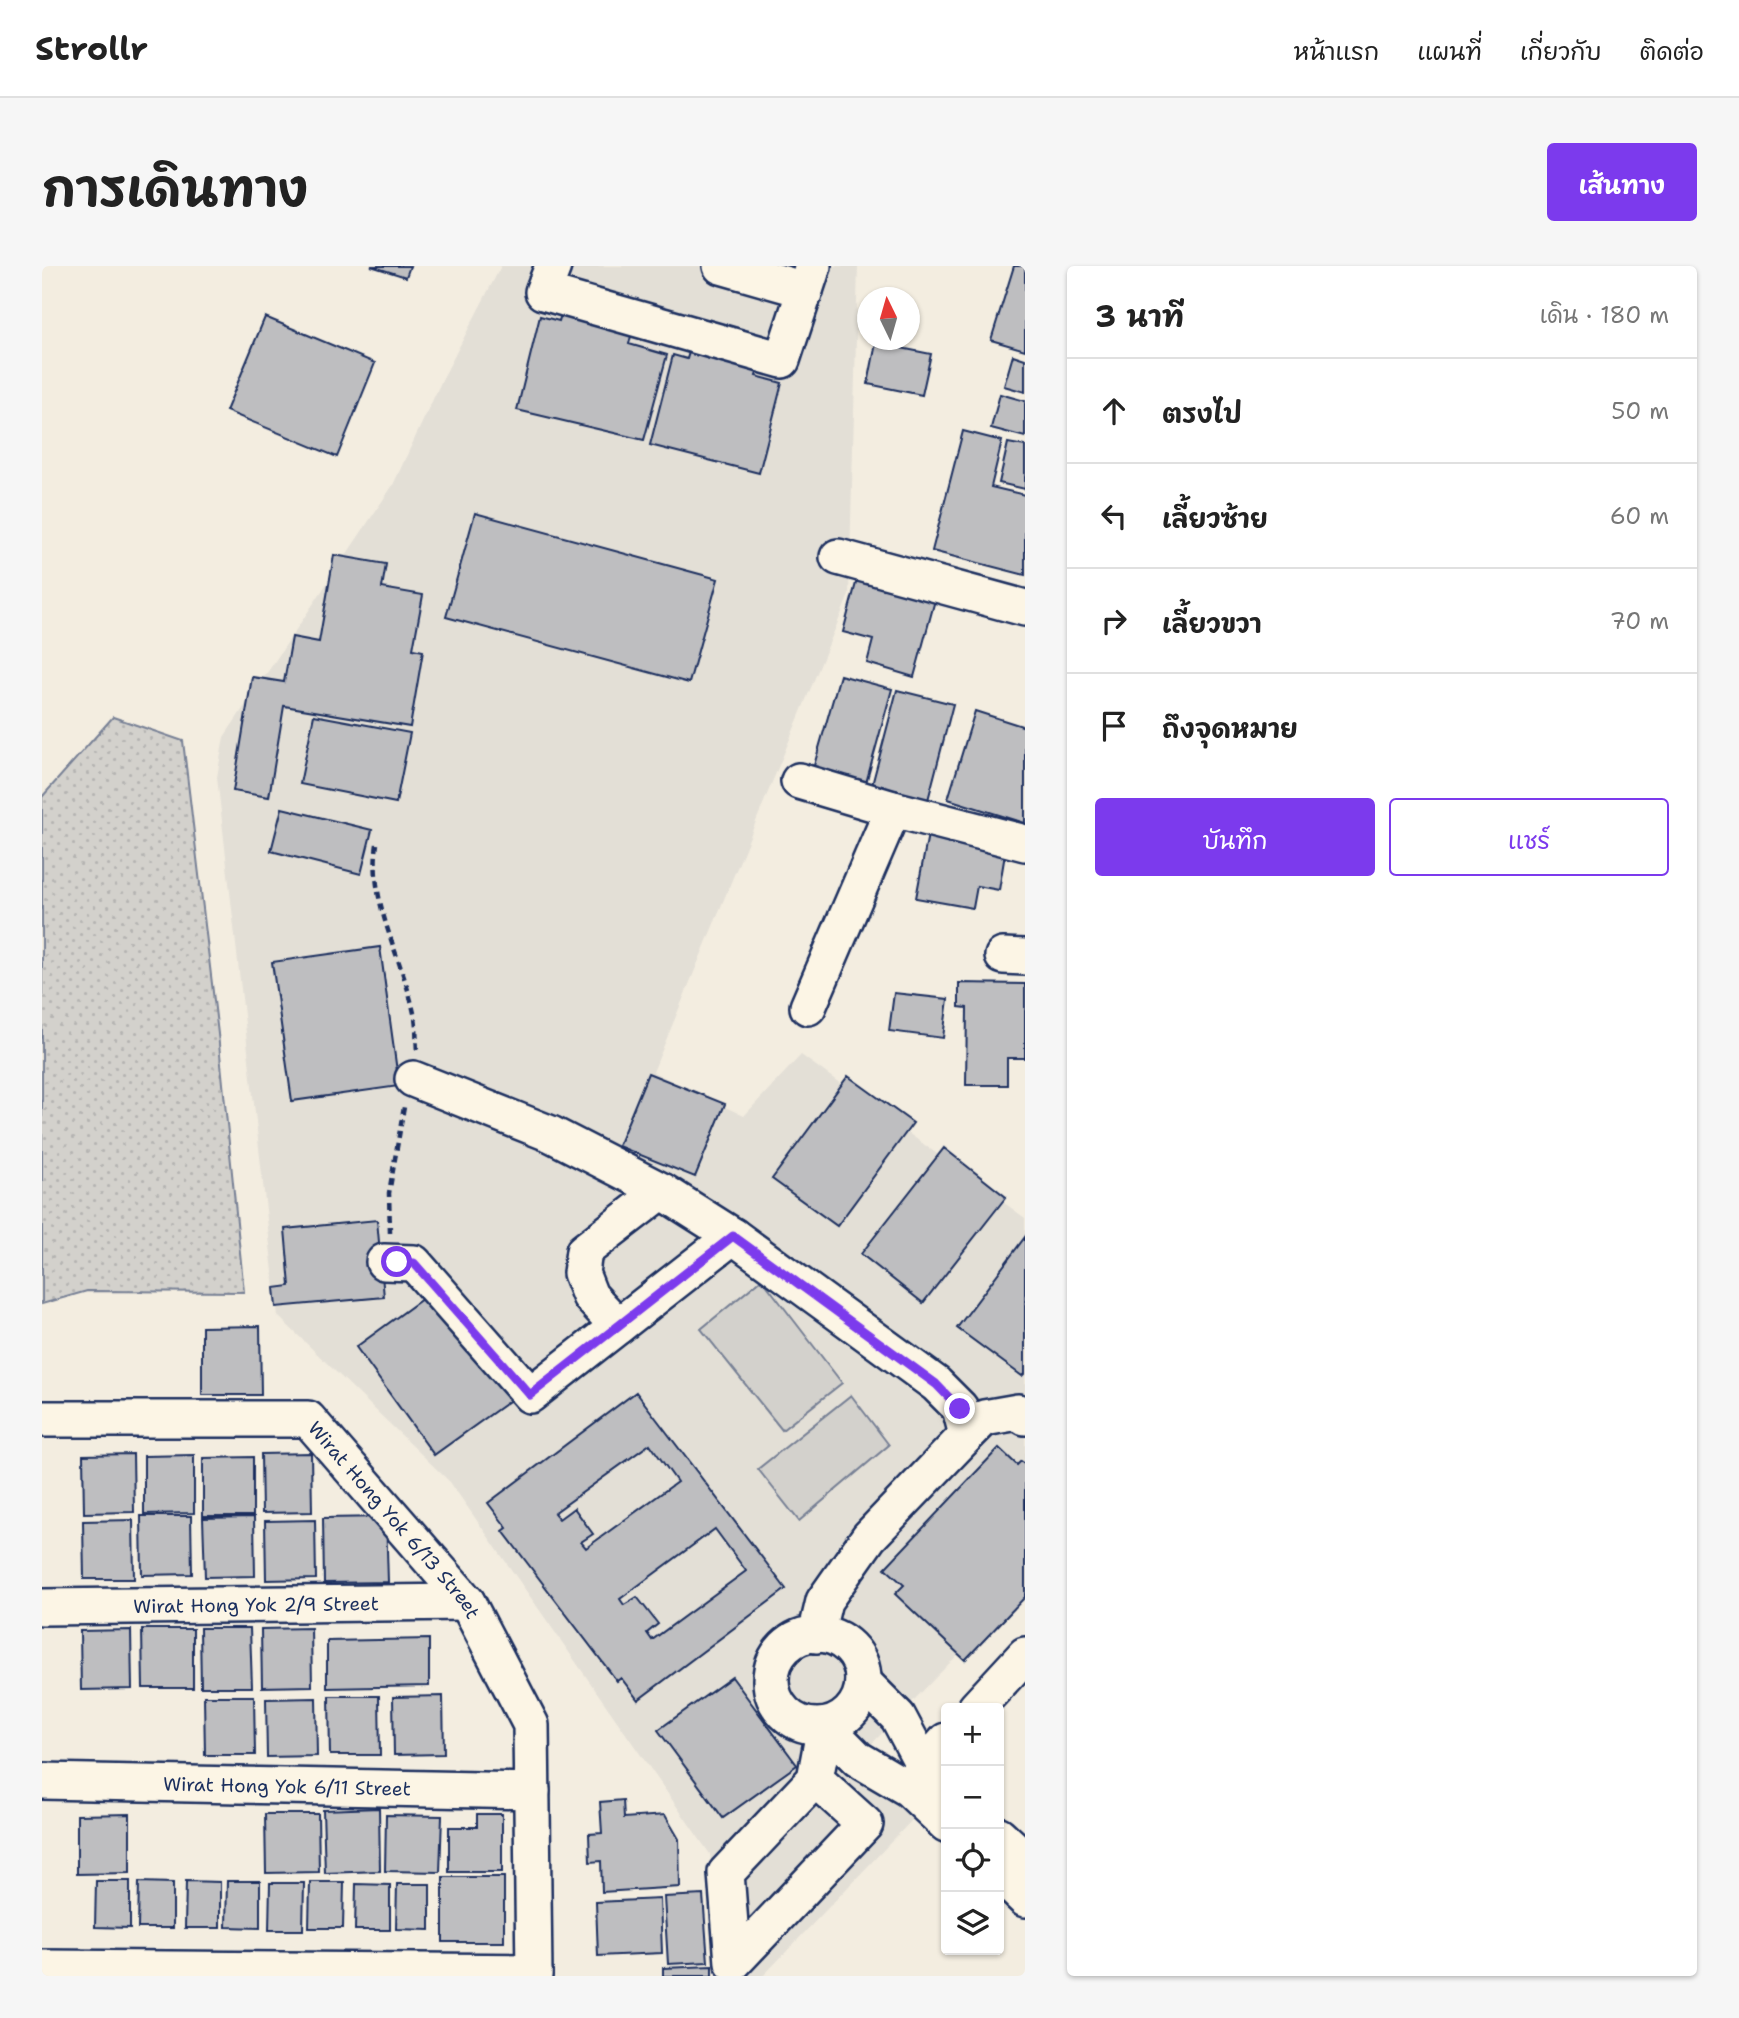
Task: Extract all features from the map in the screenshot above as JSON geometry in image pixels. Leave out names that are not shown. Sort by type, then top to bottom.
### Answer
[{"type":"street","points":[[552,266],[543,292],[782,360],[809,278],[721,266]]},
{"type":"street","points":[[838,557],[1025,608]]},
{"type":"street","points":[[799,781],[893,809],[1025,842]]},
{"type":"street","points":[[808,1007],[893,809]]},
{"type":"street","points":[[413,1079],[551,1134],[662,1191],[733,1236],[936,1384],[960,1409],[967,1435]]},
{"type":"street","points":[[618,1326],[590,1296],[581,1273],[584,1251],[662,1191]]},
{"type":"street","points":[[384,1262],[414,1263],[530,1395],[733,1236]]},
{"type":"street","points":[[816,1635],[824,1601],[869,1537],[984,1418],[1018,1412],[1025,1417]]},
{"type":"street","name":"Wirat Hong Yok 6/13 Street","points":[[42,1419],[309,1419],[467,1602],[531,1725],[534,1974]]},
{"type":"street","name":"Wirat Hong Yok 2/9 Street","points":[[42,1607],[467,1602]]},
{"type":"street","points":[[816,1635],[827,1635],[842,1642],[853,1652],[861,1666],[863,1682],[859,1698],[851,1711],[825,1726],[797,1722],[784,1713],[771,1688],[773,1667],[783,1648],[796,1639],[816,1635]]},
{"type":"street","points":[[981,1703],[1025,1655]]},
{"type":"street","points":[[863,1682],[898,1717],[931,1770],[941,1806]]},
{"type":"street","points":[[825,1726],[858,1759],[931,1770]]},
{"type":"street","points":[[815,1779],[865,1824],[733,1963],[726,1873],[815,1779],[825,1726]]},
{"type":"street","name":"Wirat Hong Yok 6/11 Street","points":[[42,1781],[532,1791]]},
{"type":"street","points":[[1004,1840],[1025,1859]]},
{"type":"street","points":[[1004,1879],[1025,1899]]},
{"type":"street","points":[[42,1968],[534,1974]]},
{"type":"shaded area","points":[[501,266],[858,266],[849,595],[653,1072],[744,1116],[801,1055],[1025,1218],[1025,1585],[858,1758],[912,1820],[763,1976],[724,1976],[710,1854],[450,1482],[278,1316],[217,777],[224,737],[393,485],[442,380]]},
{"type":"shaded area","points":[[113,717],[183,741],[218,1034],[244,1292],[87,1291],[42,1304],[42,797]]},
{"type":"shaded area","points":[[762,1279],[842,1383],[782,1430],[701,1329]]},
{"type":"shaded area","points":[[851,1395],[889,1445],[799,1521],[758,1469]]},
{"type":"building","points":[[371,266],[410,266],[406,277]]},
{"type":"building","points":[[1014,266],[1025,266],[1025,350],[991,340]]},
{"type":"building","points":[[562,311],[633,328],[629,344],[667,355],[644,440],[517,410],[540,316],[559,321]]},
{"type":"building","points":[[265,317],[375,363],[337,457],[226,411]]},
{"type":"building","points":[[691,345],[760,363],[756,376],[782,383],[759,473],[650,445],[673,355],[687,359]]},
{"type":"building","points":[[875,350],[911,350],[931,354],[922,395],[868,384]]},
{"type":"building","points":[[1013,355],[1025,359],[1025,392],[1004,386]]},
{"type":"building","points":[[1000,394],[1025,401],[1025,437],[991,428]]},
{"type":"building","points":[[963,431],[1002,441],[991,487],[1025,495],[1025,575],[932,551]]},
{"type":"building","points":[[1008,443],[1025,446],[1025,489],[999,483]]},
{"type":"building","points":[[475,513],[718,579],[689,683],[446,617]]},
{"type":"building","points":[[334,555],[386,564],[382,588],[423,595],[413,649],[423,651],[410,727],[284,706],[269,797],[233,791],[252,677],[284,682],[292,637],[319,642]]},
{"type":"building","points":[[860,568],[938,589],[914,677],[867,663],[873,640],[843,632]]},
{"type":"building","points":[[840,675],[892,689],[866,783],[813,769]]},
{"type":"building","points":[[897,690],[953,704],[928,800],[872,785]]},
{"type":"building","points":[[975,711],[1025,727],[1025,823],[948,799]]},
{"type":"building","points":[[314,715],[410,733],[396,803],[300,784]]},
{"type":"building","points":[[282,808],[372,830],[361,874],[271,851]]},
{"type":"building","points":[[928,834],[1006,848],[999,890],[977,886],[973,908],[916,898]]},
{"type":"building","points":[[380,947],[399,1086],[292,1101],[272,962]]},
{"type":"building","points":[[959,983],[1025,984],[1025,1058],[1007,1058],[1007,1085],[966,1085],[967,1008],[959,1007]]},
{"type":"building","points":[[894,993],[948,999],[943,1038],[889,1031]]},
{"type":"building","points":[[648,1073],[725,1104],[695,1177],[618,1146]]},
{"type":"building","points":[[848,1076],[913,1123],[837,1226],[772,1179]]},
{"type":"building","points":[[944,1148],[1006,1197],[923,1303],[861,1254]]},
{"type":"building","points":[[377,1220],[384,1297],[276,1307],[274,1288],[290,1286],[285,1229]]},
{"type":"building","points":[[1025,1237],[1025,1373],[1022,1376],[957,1328]]},
{"type":"building","points":[[433,1291],[512,1399],[434,1455],[356,1347]]},
{"type":"building","points":[[260,1326],[261,1395],[202,1395],[202,1327]]},
{"type":"building","points":[[636,1392],[786,1589],[638,1700],[621,1678],[617,1681],[503,1531],[507,1528],[488,1503]],"holes":[[[650,1444],[677,1482],[586,1548],[581,1542],[593,1534],[574,1508],[559,1519],[554,1513]],[[715,1529],[746,1571],[652,1640],[647,1633],[658,1624],[637,1597],[624,1605],[620,1599]]]},
{"type":"building","points":[[999,1448],[1017,1465],[1021,1461],[1025,1464],[1025,1597],[965,1660],[895,1594],[904,1585],[885,1568]]},
{"type":"building","points":[[311,1453],[312,1512],[262,1513],[261,1454]]},
{"type":"building","points":[[133,1454],[134,1512],[84,1513],[83,1455]]},
{"type":"building","points":[[194,1455],[194,1513],[144,1514],[144,1456]]},
{"type":"building","points":[[253,1457],[253,1516],[203,1516],[203,1458]]},
{"type":"building","points":[[141,1516],[191,1516],[192,1574],[142,1575]]},
{"type":"building","points":[[254,1517],[255,1576],[205,1577],[203,1518]]},
{"type":"building","points":[[386,1517],[388,1582],[324,1583],[323,1518]]},
{"type":"building","points":[[133,1520],[134,1579],[84,1579],[83,1521]]},
{"type":"building","points":[[315,1520],[316,1579],[266,1580],[265,1521]]},
{"type":"building","points":[[200,1628],[250,1628],[252,1687],[201,1687]]},
{"type":"building","points":[[311,1628],[312,1686],[262,1687],[261,1629]]},
{"type":"building","points":[[142,1629],[193,1629],[193,1688],[143,1688]]},
{"type":"building","points":[[131,1630],[132,1689],[81,1690],[80,1631]]},
{"type":"building","points":[[429,1639],[429,1686],[327,1688],[327,1641]]},
{"type":"building","points":[[732,1677],[797,1765],[723,1818],[658,1730]]},
{"type":"building","points":[[204,1696],[254,1696],[255,1755],[205,1755]]},
{"type":"building","points":[[329,1696],[379,1696],[380,1755],[330,1755]]},
{"type":"building","points":[[443,1696],[444,1754],[394,1755],[393,1697]]},
{"type":"building","points":[[316,1698],[317,1756],[267,1757],[266,1699]]},
{"type":"building","points":[[623,1800],[624,1818],[665,1815],[679,1839],[680,1887],[602,1892],[601,1861],[590,1862],[589,1834],[602,1833],[600,1802]]},
{"type":"building","points":[[379,1808],[380,1871],[325,1873],[323,1810]]},
{"type":"building","points":[[130,1814],[130,1873],[77,1874],[77,1815]]},
{"type":"building","points":[[265,1814],[318,1814],[319,1872],[266,1873]]},
{"type":"building","points":[[477,1814],[502,1814],[502,1872],[449,1872],[449,1827],[477,1827]]},
{"type":"building","points":[[386,1815],[442,1816],[440,1872],[385,1871]]},
{"type":"building","points":[[443,1877],[504,1877],[504,1942],[443,1942]]},
{"type":"building","points":[[96,1881],[130,1881],[130,1928],[95,1927]]},
{"type":"building","points":[[186,1881],[220,1882],[220,1928],[185,1928]]},
{"type":"building","points":[[227,1881],[260,1881],[260,1928],[226,1927]]},
{"type":"building","points":[[139,1882],[173,1883],[173,1928],[138,1928]]},
{"type":"building","points":[[310,1882],[344,1882],[343,1928],[309,1928]]},
{"type":"building","points":[[270,1883],[304,1883],[303,1930],[269,1930]]},
{"type":"building","points":[[356,1884],[390,1885],[390,1930],[355,1930]]},
{"type":"building","points":[[397,1884],[430,1884],[430,1930],[396,1929]]},
{"type":"building","points":[[703,1895],[708,1962],[668,1964],[664,1897]]},
{"type":"building","points":[[660,1899],[662,1953],[598,1956],[596,1902]]},
{"type":"building","points":[[712,1966],[712,1976],[663,1976],[663,1968]]},
{"type":"route","points":[[397,1262],[414,1263],[530,1395],[733,1236],[936,1384],[960,1409]]}]
